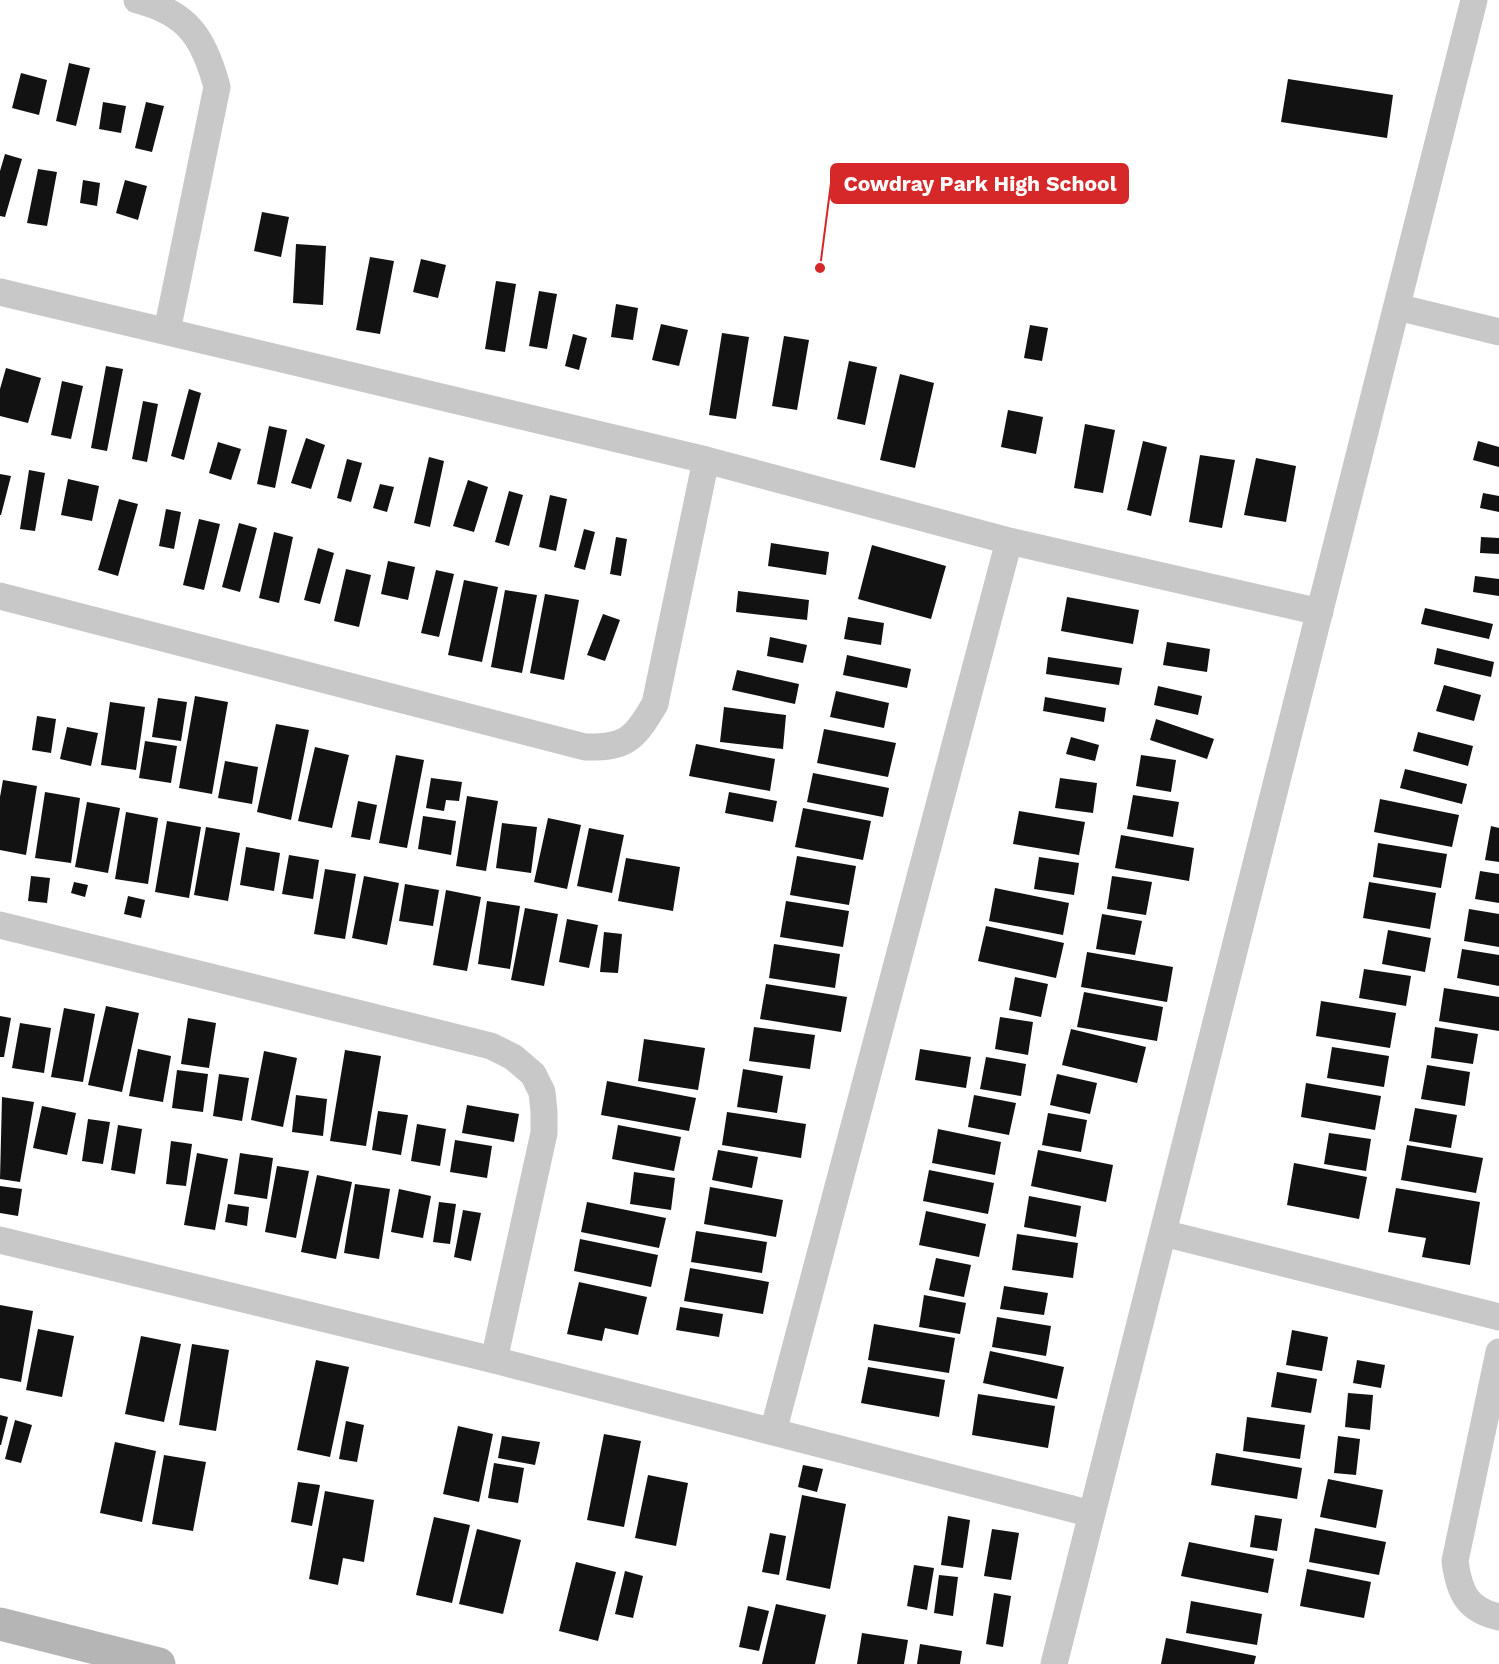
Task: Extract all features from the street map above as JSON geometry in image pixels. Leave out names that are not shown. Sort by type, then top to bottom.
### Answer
[{"type":"street","points":[[137,0],[159,6],[193,28],[210,59],[217,87],[167,331]]},
{"type":"street","points":[[1054,1664],[1474,0]]},
{"type":"street","points":[[0,292],[706,460],[1009,542],[1320,612]]},
{"type":"street","points":[[1397,306],[1499,332]]},
{"type":"street","points":[[0,596],[585,747],[611,748],[626,741],[640,729],[655,704],[706,460]]},
{"type":"street","points":[[773,1432],[1009,542]]},
{"type":"street","points":[[0,925],[491,1046],[513,1057],[532,1074],[542,1092],[544,1133],[494,1360]]},
{"type":"street","points":[[1163,1233],[1499,1317]]},
{"type":"street","points":[[0,1240],[494,1360],[1092,1514]]},
{"type":"street","points":[[1499,1352],[1455,1561],[1458,1585],[1469,1601],[1484,1614],[1499,1617]]},
{"type":"street","points":[[0,1624],[159,1664]]},
{"type":"building","points":[[69,63],[90,68],[76,126],[56,121]]},
{"type":"building","points":[[21,73],[47,80],[39,115],[12,108]]},
{"type":"building","points":[[1288,79],[1393,95],[1387,138],[1281,122]]},
{"type":"building","points":[[103,102],[126,106],[121,133],[99,129]]},
{"type":"building","points":[[146,102],[164,106],[152,152],[135,148]]},
{"type":"building","points":[[5,154],[22,159],[5,217],[0,216],[0,171]]},
{"type":"building","points":[[38,169],[57,172],[47,226],[27,223]]},
{"type":"building","points":[[83,180],[100,183],[97,206],[80,203]]},
{"type":"building","points":[[125,180],[147,186],[138,220],[116,213]]},
{"type":"building","points":[[262,212],[289,217],[281,257],[254,251]]},
{"type":"building","points":[[296,244],[326,246],[323,305],[293,303]]},
{"type":"building","points":[[370,257],[394,261],[380,334],[356,330]]},
{"type":"building","points":[[421,259],[446,265],[438,298],[413,292]]},
{"type":"building","points":[[496,281],[516,284],[505,352],[485,349]]},
{"type":"building","points":[[539,291],[557,294],[547,349],[529,346]]},
{"type":"building","points":[[616,304],[638,308],[633,340],[611,337]]},
{"type":"building","points":[[661,324],[688,330],[679,366],[652,360]]},
{"type":"building","points":[[1030,325],[1048,328],[1042,361],[1024,358]]},
{"type":"building","points":[[722,333],[749,337],[736,419],[709,415]]},
{"type":"building","points":[[573,334],[587,338],[579,370],[565,366]]},
{"type":"building","points":[[784,336],[809,340],[797,410],[772,406]]},
{"type":"building","points":[[849,361],[877,367],[865,425],[837,419]]},
{"type":"building","points":[[106,366],[123,369],[107,451],[91,448]]},
{"type":"building","points":[[6,368],[41,378],[28,423],[0,416],[0,389]]},
{"type":"building","points":[[900,374],[934,383],[915,468],[880,460]]},
{"type":"building","points":[[62,381],[83,386],[71,439],[51,435]]},
{"type":"building","points":[[189,389],[201,393],[184,460],[171,456]]},
{"type":"building","points":[[143,401],[158,404],[147,462],[132,459]]},
{"type":"building","points":[[1008,410],[1043,417],[1036,454],[1001,447]]},
{"type":"building","points":[[1085,424],[1115,430],[1103,493],[1074,488]]},
{"type":"building","points":[[269,426],[287,430],[275,488],[257,484]]},
{"type":"building","points":[[306,438],[325,445],[311,489],[291,483]]},
{"type":"building","points":[[1143,441],[1167,447],[1151,516],[1127,510]]},
{"type":"building","points":[[1478,441],[1499,447],[1499,467],[1473,460]]},
{"type":"building","points":[[218,442],[241,449],[231,480],[209,473]]},
{"type":"building","points":[[1200,455],[1235,460],[1222,528],[1189,522]]},
{"type":"building","points":[[429,457],[444,461],[430,527],[414,523]]},
{"type":"building","points":[[1256,458],[1296,466],[1286,522],[1244,515]]},
{"type":"building","points":[[347,459],[362,463],[351,502],[337,498]]},
{"type":"building","points":[[29,470],[45,473],[35,531],[20,529]]},
{"type":"building","points":[[0,474],[11,476],[1,515],[0,515]]},
{"type":"building","points":[[68,479],[99,486],[92,521],[61,515]]},
{"type":"building","points":[[468,480],[488,487],[474,532],[453,526]]},
{"type":"building","points":[[380,484],[394,487],[387,512],[373,508]]},
{"type":"building","points":[[509,491],[523,495],[509,546],[495,542]]},
{"type":"building","points":[[1483,493],[1499,496],[1499,512],[1480,508]]},
{"type":"building","points":[[550,495],[567,499],[556,551],[539,547]]},
{"type":"building","points":[[119,499],[138,504],[118,576],[98,570]]},
{"type":"building","points":[[166,509],[181,512],[174,549],[159,546]]},
{"type":"building","points":[[199,519],[220,524],[204,590],[183,585]]},
{"type":"building","points":[[239,523],[257,528],[240,592],[222,587]]},
{"type":"building","points":[[584,529],[595,532],[585,570],[574,567]]},
{"type":"building","points":[[274,532],[293,537],[279,603],[259,598]]},
{"type":"building","points":[[616,537],[627,539],[621,576],[610,574]]},
{"type":"building","points":[[1481,537],[1499,538],[1499,554],[1480,553]]},
{"type":"building","points":[[771,543],[829,552],[826,575],[768,566]]},
{"type":"building","points":[[872,545],[946,566],[931,619],[858,599]]},
{"type":"building","points":[[318,548],[334,553],[320,604],[304,600]]},
{"type":"building","points":[[388,561],[415,567],[408,600],[381,594]]},
{"type":"building","points":[[346,569],[371,575],[359,627],[334,621]]},
{"type":"building","points":[[436,570],[454,574],[439,637],[421,633]]},
{"type":"building","points":[[1475,576],[1499,579],[1499,596],[1473,592]]},
{"type":"building","points":[[464,580],[498,587],[482,662],[448,655]]},
{"type":"building","points":[[505,590],[537,595],[522,673],[491,667]]},
{"type":"building","points":[[738,591],[809,600],[807,620],[736,612]]},
{"type":"building","points":[[545,594],[579,600],[564,680],[530,673]]},
{"type":"building","points":[[1067,597],[1139,610],[1133,644],[1061,631]]},
{"type":"building","points":[[1425,608],[1493,624],[1489,639],[1421,624]]},
{"type":"building","points":[[603,614],[620,620],[605,661],[587,655]]},
{"type":"building","points":[[848,617],[884,623],[881,645],[844,639]]},
{"type":"building","points":[[770,637],[807,645],[803,663],[767,656]]},
{"type":"building","points":[[1167,642],[1210,649],[1207,672],[1163,665]]},
{"type":"building","points":[[1437,648],[1494,662],[1491,677],[1434,664]]},
{"type":"building","points":[[847,655],[911,669],[907,688],[843,675]]},
{"type":"building","points":[[1048,657],[1122,668],[1119,685],[1046,674]]},
{"type":"building","points":[[737,670],[799,684],[795,704],[732,690]]},
{"type":"building","points":[[1444,685],[1481,695],[1474,721],[1436,711]]},
{"type":"building","points":[[1158,686],[1202,696],[1198,715],[1154,705]]},
{"type":"building","points":[[836,691],[889,703],[884,728],[830,717]]},
{"type":"building","points":[[195,696],[228,702],[212,794],[179,788]]},
{"type":"building","points":[[1045,697],[1106,708],[1104,722],[1043,711]]},
{"type":"building","points":[[158,698],[187,702],[181,741],[152,737]]},
{"type":"building","points":[[110,702],[145,707],[136,770],[101,765]]},
{"type":"building","points":[[724,707],[786,715],[783,749],[720,742]]},
{"type":"building","points":[[37,716],[56,719],[51,753],[32,750]]},
{"type":"building","points":[[1156,719],[1214,739],[1207,759],[1150,740]]},
{"type":"building","points":[[276,724],[309,730],[291,820],[257,812]]},
{"type":"building","points":[[67,727],[98,733],[91,766],[60,759]]},
{"type":"building","points":[[824,729],[896,743],[888,777],[817,763]]},
{"type":"building","points":[[1418,732],[1473,746],[1468,766],[1413,751]]},
{"type":"building","points":[[1071,737],[1099,745],[1095,761],[1066,754]]},
{"type":"building","points":[[145,741],[177,746],[171,783],[139,778]]},
{"type":"building","points":[[696,744],[775,759],[770,791],[689,776]]},
{"type":"building","points":[[315,747],[349,755],[332,828],[298,821]]},
{"type":"building","points":[[396,755],[424,760],[407,848],[379,843]]},
{"type":"building","points":[[1141,755],[1176,760],[1171,792],[1136,786]]},
{"type":"building","points":[[225,761],[258,767],[252,804],[218,798]]},
{"type":"building","points":[[1405,769],[1467,784],[1462,804],[1400,788]]},
{"type":"building","points":[[813,773],[889,788],[883,817],[807,802]]},
{"type":"building","points":[[431,778],[462,782],[459,801],[446,800],[444,811],[426,808]]},
{"type":"building","points":[[1060,778],[1097,783],[1093,813],[1055,808]]},
{"type":"building","points":[[3,780],[37,786],[26,855],[0,850],[0,797]]},
{"type":"building","points":[[45,792],[80,798],[71,863],[35,858]]},
{"type":"building","points":[[729,792],[777,801],[773,822],[725,813]]},
{"type":"building","points":[[1133,795],[1179,802],[1173,837],[1127,829]]},
{"type":"building","points":[[467,796],[498,801],[486,871],[456,866]]},
{"type":"building","points":[[1380,799],[1459,815],[1452,847],[1374,832]]},
{"type":"building","points":[[358,801],[377,805],[370,840],[351,837]]},
{"type":"building","points":[[87,802],[120,808],[108,873],[75,867]]},
{"type":"building","points":[[803,808],[871,821],[863,860],[795,847]]},
{"type":"building","points":[[1019,811],[1085,822],[1079,855],[1013,844]]},
{"type":"building","points":[[126,812],[158,818],[148,884],[115,879]]},
{"type":"building","points":[[423,816],[456,821],[451,855],[418,849]]},
{"type":"building","points":[[548,818],[581,825],[567,889],[534,882]]},
{"type":"building","points":[[167,821],[201,827],[189,898],[155,892]]},
{"type":"building","points":[[502,823],[537,827],[531,873],[496,868]]},
{"type":"building","points":[[1491,826],[1499,828],[1499,862],[1485,860]]},
{"type":"building","points":[[206,827],[240,833],[228,901],[194,895]]},
{"type":"building","points":[[589,828],[624,835],[612,893],[577,886]]},
{"type":"building","points":[[1121,835],[1194,848],[1189,881],[1115,868]]},
{"type":"building","points":[[1378,843],[1447,854],[1441,888],[1373,877]]},
{"type":"building","points":[[246,847],[280,853],[274,891],[240,885]]},
{"type":"building","points":[[289,855],[319,860],[313,899],[282,894]]},
{"type":"building","points":[[797,856],[856,866],[849,905],[790,895]]},
{"type":"building","points":[[1039,857],[1079,863],[1074,895],[1034,889]]},
{"type":"building","points":[[626,858],[680,867],[673,911],[618,901]]},
{"type":"building","points":[[325,869],[356,874],[345,939],[314,934]]},
{"type":"building","points":[[1480,871],[1499,874],[1499,903],[1475,899]]},
{"type":"building","points":[[31,876],[50,878],[47,903],[28,901]]},
{"type":"building","points":[[364,876],[399,883],[387,945],[352,938]]},
{"type":"building","points":[[1112,876],[1152,882],[1146,915],[1107,909]]},
{"type":"building","points":[[74,882],[88,885],[85,897],[71,893]]},
{"type":"building","points":[[1369,882],[1436,893],[1430,929],[1363,918]]},
{"type":"building","points":[[405,884],[439,890],[433,926],[399,921]]},
{"type":"building","points":[[995,888],[1069,903],[1063,935],[989,921]]},
{"type":"building","points":[[446,890],[481,897],[467,971],[433,965]]},
{"type":"building","points":[[128,896],[145,900],[141,918],[124,914]]},
{"type":"building","points":[[487,901],[520,906],[510,969],[478,964]]},
{"type":"building","points":[[786,901],[849,911],[843,947],[780,937]]},
{"type":"building","points":[[525,908],[558,914],[544,986],[511,980]]},
{"type":"building","points":[[1469,909],[1499,914],[1499,947],[1464,941]]},
{"type":"building","points":[[1102,914],[1142,921],[1135,955],[1096,949]]},
{"type":"building","points":[[567,919],[598,925],[589,968],[559,962]]},
{"type":"building","points":[[986,926],[1064,943],[1056,978],[978,961]]},
{"type":"building","points":[[1388,930],[1431,938],[1425,972],[1382,964]]},
{"type":"building","points":[[604,932],[622,934],[618,973],[600,972]]},
{"type":"building","points":[[774,944],[840,954],[835,988],[769,978]]},
{"type":"building","points":[[1462,949],[1499,955],[1499,986],[1457,978]]},
{"type":"building","points":[[1087,952],[1173,967],[1167,1002],[1081,987]]},
{"type":"building","points":[[1364,969],[1411,976],[1406,1006],[1359,998]]},
{"type":"building","points":[[1015,977],[1048,984],[1041,1017],[1009,1010]]},
{"type":"building","points":[[766,984],[847,997],[841,1032],[760,1019]]},
{"type":"building","points":[[1444,988],[1499,997],[1499,1031],[1439,1021]]},
{"type":"building","points":[[1084,992],[1163,1007],[1157,1041],[1077,1027]]},
{"type":"building","points":[[1321,1001],[1396,1013],[1390,1048],[1316,1036]]},
{"type":"building","points":[[106,1006],[139,1013],[122,1092],[88,1085]]},
{"type":"building","points":[[64,1008],[95,1014],[83,1082],[51,1077]]},
{"type":"building","points":[[0,1016],[11,1018],[4,1057],[0,1057]]},
{"type":"building","points":[[1000,1017],[1033,1022],[1028,1055],[995,1049]]},
{"type":"building","points":[[188,1018],[216,1023],[209,1068],[181,1064]]},
{"type":"building","points":[[20,1023],[51,1028],[44,1073],[12,1068]]},
{"type":"building","points":[[754,1027],[815,1035],[810,1069],[749,1061]]},
{"type":"building","points":[[1435,1027],[1478,1034],[1473,1064],[1431,1058]]},
{"type":"building","points":[[1071,1029],[1146,1047],[1137,1083],[1062,1065]]},
{"type":"building","points":[[644,1039],[705,1048],[698,1090],[638,1081]]},
{"type":"building","points":[[1332,1047],[1389,1056],[1384,1087],[1327,1078]]},
{"type":"building","points":[[138,1049],[171,1056],[163,1102],[129,1096]]},
{"type":"building","points":[[920,1049],[971,1057],[966,1088],[915,1080]]},
{"type":"building","points":[[345,1050],[381,1056],[366,1146],[330,1141]]},
{"type":"building","points":[[264,1051],[297,1058],[283,1127],[251,1120]]},
{"type":"building","points":[[986,1057],[1026,1064],[1021,1096],[980,1089]]},
{"type":"building","points":[[1427,1065],[1470,1072],[1465,1106],[1421,1099]]},
{"type":"building","points":[[743,1069],[783,1076],[777,1113],[737,1107]]},
{"type":"building","points":[[177,1070],[208,1074],[203,1112],[172,1108]]},
{"type":"building","points":[[219,1074],[249,1078],[242,1121],[213,1116]]},
{"type":"building","points":[[1057,1074],[1097,1083],[1090,1114],[1050,1105]]},
{"type":"building","points":[[607,1081],[696,1098],[689,1131],[601,1115]]},
{"type":"building","points":[[1306,1083],[1381,1096],[1375,1130],[1301,1117]]},
{"type":"building","points":[[296,1095],[327,1099],[323,1136],[292,1132]]},
{"type":"building","points":[[974,1095],[1016,1103],[1009,1135],[968,1127]]},
{"type":"building","points":[[2,1097],[34,1102],[20,1182],[0,1179]]},
{"type":"building","points":[[467,1105],[519,1114],[514,1142],[462,1133]]},
{"type":"building","points":[[42,1106],[76,1113],[67,1155],[33,1148]]},
{"type":"building","points":[[1415,1108],[1457,1115],[1451,1148],[1409,1141]]},
{"type":"building","points":[[378,1111],[408,1115],[401,1155],[372,1150]]},
{"type":"building","points":[[727,1112],[806,1124],[801,1158],[722,1145]]},
{"type":"building","points":[[1048,1113],[1087,1120],[1081,1152],[1042,1145]]},
{"type":"building","points":[[88,1119],[110,1122],[103,1164],[82,1161]]},
{"type":"building","points":[[417,1124],[446,1129],[440,1166],[411,1161]]},
{"type":"building","points":[[118,1125],[142,1129],[135,1174],[111,1170]]},
{"type":"building","points":[[618,1125],[681,1137],[674,1171],[612,1159]]},
{"type":"building","points":[[938,1129],[1001,1142],[995,1175],[932,1163]]},
{"type":"building","points":[[1329,1133],[1371,1139],[1366,1171],[1324,1164]]},
{"type":"building","points":[[455,1140],[492,1146],[487,1178],[450,1172]]},
{"type":"building","points":[[171,1141],[192,1144],[186,1186],[166,1184]]},
{"type":"building","points":[[1407,1145],[1483,1158],[1476,1193],[1401,1180]]},
{"type":"building","points":[[718,1150],[758,1157],[752,1188],[712,1180]]},
{"type":"building","points":[[1038,1150],[1113,1165],[1106,1202],[1031,1186]]},
{"type":"building","points":[[197,1153],[228,1159],[215,1230],[184,1225]]},
{"type":"building","points":[[240,1153],[273,1158],[267,1199],[234,1194]]},
{"type":"building","points":[[1294,1163],[1367,1177],[1359,1219],[1287,1205]]},
{"type":"building","points":[[277,1166],[309,1171],[296,1238],[265,1232]]},
{"type":"building","points":[[929,1170],[994,1183],[988,1214],[923,1201]]},
{"type":"building","points":[[634,1172],[675,1178],[671,1210],[630,1204]]},
{"type":"building","points":[[317,1175],[352,1182],[336,1259],[301,1252]]},
{"type":"building","points":[[355,1184],[390,1189],[379,1259],[344,1253]]},
{"type":"building","points":[[0,1186],[22,1189],[18,1216],[0,1213]]},
{"type":"building","points":[[710,1187],[783,1200],[776,1237],[704,1224]]},
{"type":"building","points":[[1396,1188],[1480,1202],[1470,1265],[1422,1257],[1426,1238],[1388,1232]]},
{"type":"building","points":[[399,1189],[431,1196],[423,1238],[391,1232]]},
{"type":"building","points":[[1029,1196],[1081,1206],[1076,1237],[1024,1227]]},
{"type":"building","points":[[439,1202],[456,1204],[450,1244],[433,1242]]},
{"type":"building","points":[[587,1202],[666,1218],[659,1248],[581,1232]]},
{"type":"building","points":[[228,1204],[249,1207],[247,1226],[225,1222]]},
{"type":"building","points":[[463,1210],[481,1213],[471,1261],[454,1257]]},
{"type":"building","points":[[926,1211],[986,1224],[979,1257],[919,1245]]},
{"type":"building","points":[[696,1231],[767,1242],[762,1273],[691,1262]]},
{"type":"building","points":[[1017,1234],[1078,1243],[1073,1278],[1012,1270]]},
{"type":"building","points":[[580,1239],[658,1255],[651,1287],[574,1271]]},
{"type":"building","points":[[936,1258],[971,1265],[964,1297],[929,1290]]},
{"type":"building","points":[[690,1268],[769,1282],[763,1314],[684,1301]]},
{"type":"building","points":[[579,1282],[647,1297],[638,1335],[605,1328],[602,1341],[567,1334]]},
{"type":"building","points":[[1004,1286],[1048,1293],[1044,1315],[1000,1309]]},
{"type":"building","points":[[924,1295],[966,1303],[960,1334],[919,1327]]},
{"type":"building","points":[[0,1305],[33,1311],[21,1382],[0,1378]]},
{"type":"building","points":[[680,1307],[723,1314],[719,1337],[676,1330]]},
{"type":"building","points":[[997,1317],[1051,1326],[1046,1356],[992,1347]]},
{"type":"building","points":[[874,1324],[955,1338],[949,1373],[868,1360]]},
{"type":"building","points":[[38,1329],[74,1336],[62,1397],[26,1390]]},
{"type":"building","points":[[1292,1330],[1328,1337],[1322,1371],[1286,1365]]},
{"type":"building","points":[[141,1336],[181,1344],[164,1422],[125,1414]]},
{"type":"building","points":[[192,1344],[229,1350],[216,1431],[179,1425]]},
{"type":"building","points":[[990,1351],[1064,1367],[1057,1399],[983,1383]]},
{"type":"building","points":[[316,1360],[349,1367],[330,1457],[297,1450]]},
{"type":"building","points":[[1357,1360],[1385,1365],[1381,1388],[1353,1383]]},
{"type":"building","points":[[868,1367],[945,1380],[939,1417],[861,1403]]},
{"type":"building","points":[[1277,1372],[1317,1379],[1311,1413],[1271,1407]]},
{"type":"building","points":[[1348,1393],[1373,1395],[1370,1430],[1345,1427]]},
{"type":"building","points":[[978,1394],[1055,1406],[1048,1448],[972,1435]]},
{"type":"building","points":[[0,1415],[8,1417],[1,1445],[0,1445]]},
{"type":"building","points":[[1247,1417],[1305,1425],[1300,1459],[1243,1451]]},
{"type":"building","points":[[15,1420],[32,1425],[21,1463],[5,1459]]},
{"type":"building","points":[[346,1421],[364,1425],[357,1462],[339,1459]]},
{"type":"building","points":[[458,1426],[493,1434],[479,1502],[443,1494]]},
{"type":"building","points":[[604,1434],[641,1441],[624,1527],[587,1520]]},
{"type":"building","points":[[502,1436],[540,1442],[535,1465],[498,1458]]},
{"type":"building","points":[[1338,1436],[1360,1439],[1356,1475],[1334,1473]]},
{"type":"building","points":[[115,1442],[156,1451],[142,1522],[100,1513]]},
{"type":"building","points":[[1216,1453],[1302,1468],[1297,1499],[1211,1485]]},
{"type":"building","points":[[164,1455],[206,1462],[193,1531],[152,1524]]},
{"type":"building","points":[[494,1463],[524,1468],[518,1503],[488,1498]]},
{"type":"building","points":[[803,1465],[823,1469],[817,1492],[798,1487]]},
{"type":"building","points":[[648,1475],[688,1483],[676,1546],[635,1538]]},
{"type":"building","points":[[1328,1479],[1383,1490],[1376,1528],[1320,1517]]},
{"type":"building","points":[[298,1482],[320,1485],[312,1526],[291,1522]]},
{"type":"building","points":[[325,1491],[374,1500],[364,1562],[343,1558],[338,1585],[309,1579]]},
{"type":"building","points":[[802,1495],[846,1504],[830,1589],[786,1580]]},
{"type":"building","points":[[1255,1515],[1282,1519],[1277,1551],[1250,1547]]},
{"type":"building","points":[[948,1516],[970,1520],[963,1568],[941,1565]]},
{"type":"building","points":[[434,1517],[470,1525],[452,1603],[416,1595]]},
{"type":"building","points":[[1315,1528],[1386,1542],[1379,1575],[1309,1562]]},
{"type":"building","points":[[477,1529],[521,1540],[503,1614],[459,1604]]},
{"type":"building","points":[[992,1529],[1019,1533],[1011,1580],[984,1576]]},
{"type":"building","points":[[770,1533],[786,1536],[779,1575],[762,1572]]},
{"type":"building","points":[[1189,1542],[1274,1559],[1268,1593],[1181,1576]]},
{"type":"building","points":[[576,1562],[616,1572],[598,1641],[559,1631]]},
{"type":"building","points":[[914,1565],[934,1568],[927,1610],[907,1606]]},
{"type":"building","points":[[1307,1569],[1371,1582],[1364,1618],[1300,1606]]},
{"type":"building","points":[[625,1571],[643,1576],[633,1618],[615,1614]]},
{"type":"building","points":[[939,1575],[958,1577],[953,1616],[934,1613]]},
{"type":"building","points":[[994,1593],[1011,1596],[1003,1647],[986,1644]]},
{"type":"building","points":[[1191,1601],[1262,1614],[1257,1645],[1186,1633]]},
{"type":"building","points":[[776,1604],[826,1615],[815,1664],[762,1664]]},
{"type":"building","points":[[748,1606],[769,1611],[759,1651],[739,1647]]},
{"type":"building","points":[[862,1633],[908,1640],[904,1664],[857,1664]]},
{"type":"building","points":[[1166,1638],[1256,1656],[1254,1664],[1161,1664]]},
{"type":"building","points":[[920,1644],[962,1651],[960,1664],[917,1664]]},
{"type":"place","name":"Cowdray Park High School","points":[[820,268]]}]
